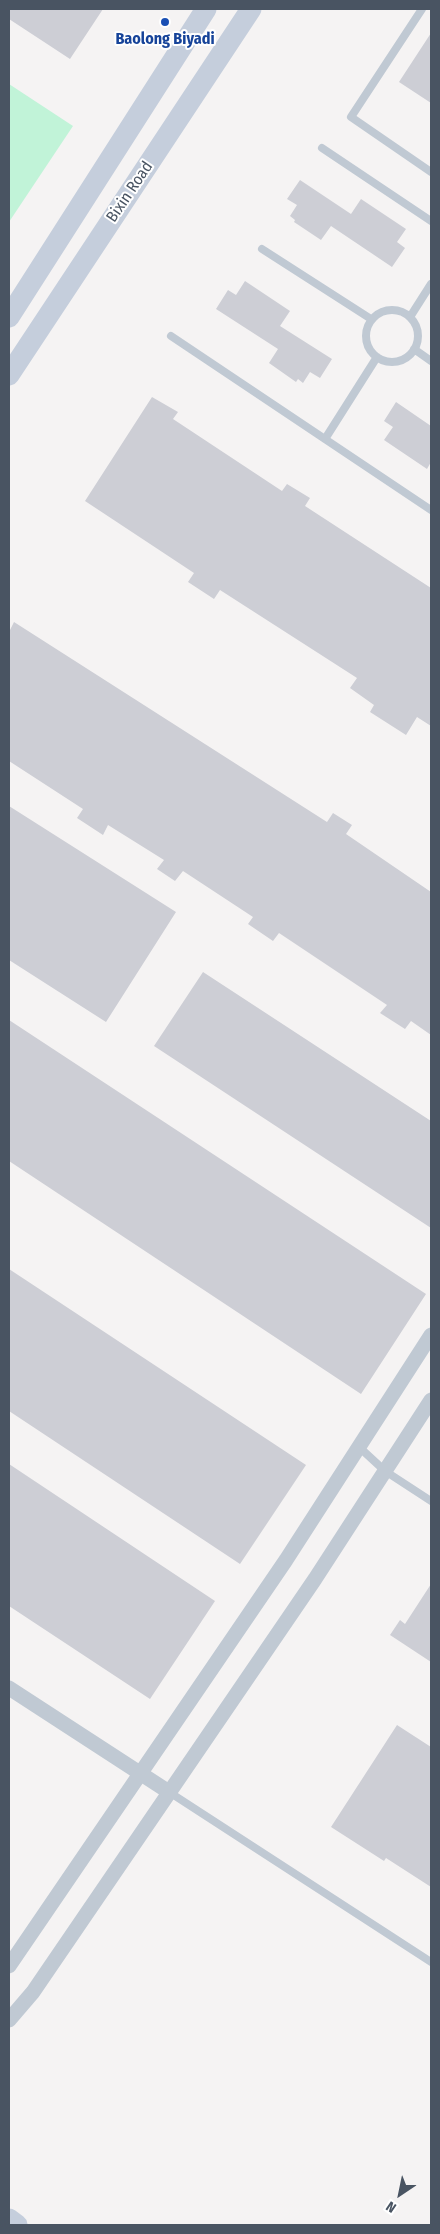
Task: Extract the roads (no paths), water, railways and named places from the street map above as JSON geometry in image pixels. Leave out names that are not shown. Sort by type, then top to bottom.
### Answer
[{"type":"main road","name":"Bixin Road","points":[[9,317],[206,9]]},
{"type":"main road","name":"Bixin Road","points":[[9,375],[252,9]]},
{"type":"main road","points":[[9,2219],[17,2225]]},
{"type":"street","points":[[9,1966],[286,1560],[431,1335]]},
{"type":"street","points":[[9,2020],[33,1992],[315,1579],[431,1400]]},
{"type":"street","points":[[9,1688],[169,1792]]},
{"type":"lane","points":[[422,9],[351,117],[431,172]]},
{"type":"lane","points":[[322,148],[431,221]]},
{"type":"lane","points":[[262,249],[371,319]]},
{"type":"lane","points":[[410,317],[431,284]]},
{"type":"lane","points":[[386,310],[394,310],[410,317],[416,324],[418,333],[414,349],[409,356],[393,362],[377,357],[367,344],[367,327],[371,319],[386,310]]},
{"type":"lane","points":[[171,336],[431,510]]},
{"type":"lane","points":[[414,349],[431,361]]},
{"type":"lane","points":[[325,439],[377,357]]},
{"type":"lane","points":[[359,1447],[385,1471],[431,1500]]},
{"type":"lane","points":[[169,1792],[431,1962]]},
{"type":"place","name":"Baolong Biyadi","points":[[165,22]]}]
